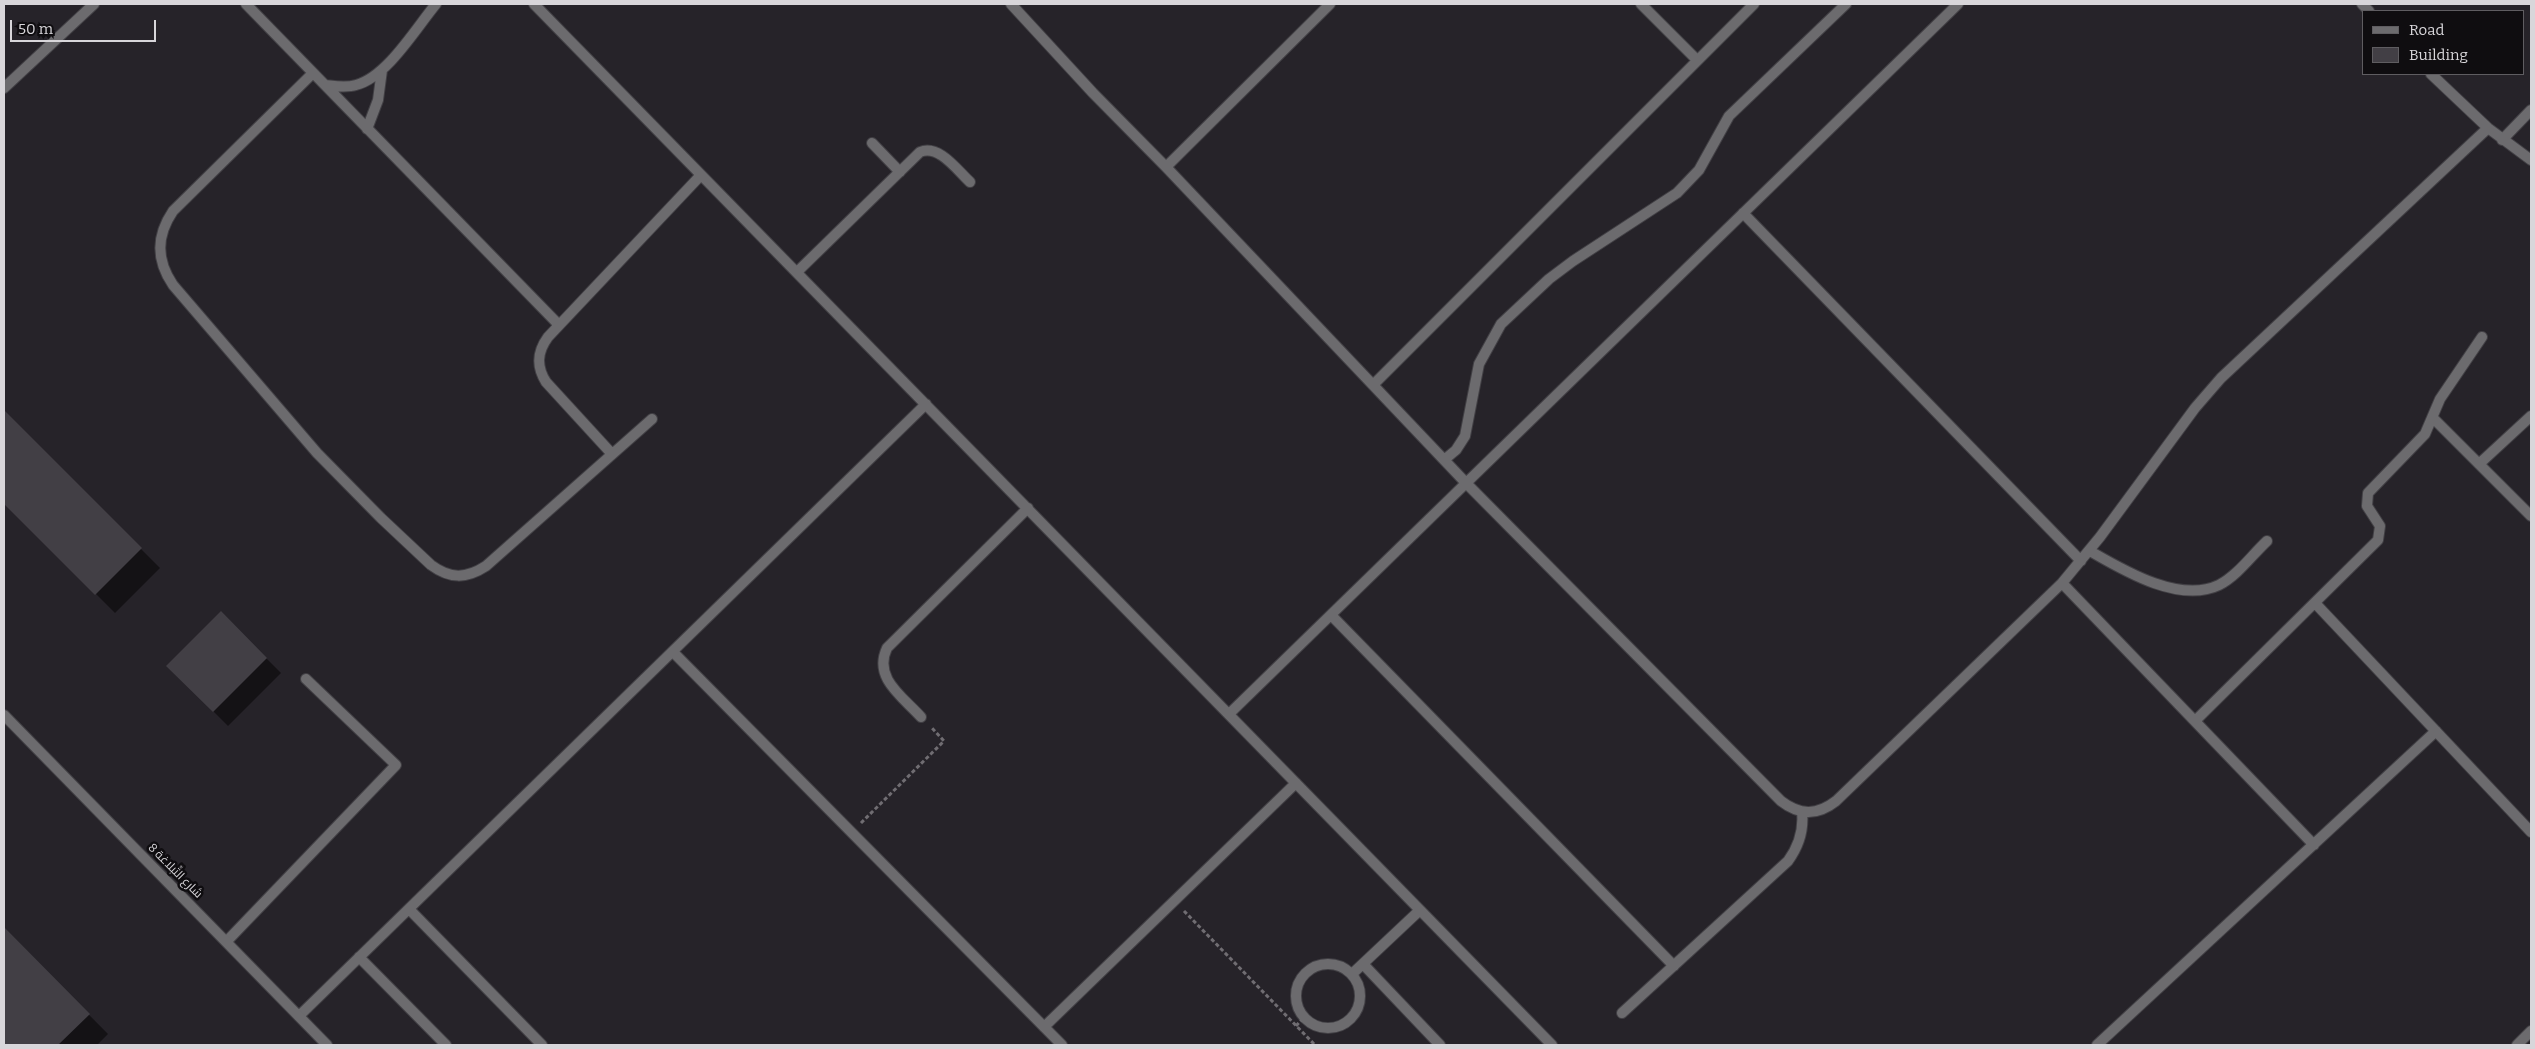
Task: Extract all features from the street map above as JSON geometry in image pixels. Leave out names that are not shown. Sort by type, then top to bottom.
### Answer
[{"type":"street","points":[[4,88],[94,4]]},
{"type":"street","points":[[246,4],[560,324]]},
{"type":"street","points":[[325,85],[340,87],[356,85],[370,79],[382,70],[436,4]]},
{"type":"street","points":[[534,4],[1552,1045]]},
{"type":"street","points":[[1011,4],[1093,93],[1166,167],[1466,483],[1781,800],[1790,808],[1802,812],[1826,809],[1836,801],[2062,583],[2090,551],[2195,408],[2222,378],[2488,128]]},
{"type":"street","points":[[1166,167],[1330,4]]},
{"type":"street","points":[[1641,4],[1697,60]]},
{"type":"street","points":[[1373,385],[1754,4]]},
{"type":"street","points":[[1444,460],[1456,450],[1465,436],[1479,364],[1501,324],[1549,279],[1573,260],[1677,193],[1689,182],[1708,156],[1729,116],[1846,4]]},
{"type":"street","points":[[1228,714],[1958,4]]},
{"type":"street","points":[[367,129],[378,100],[382,70]]},
{"type":"street","points":[[313,72],[173,211],[165,222],[160,241],[160,261],[173,285],[317,453],[381,518],[440,572],[452,576],[464,576],[486,566],[652,419]]},
{"type":"street","points":[[2432,75],[2488,128],[2531,160]]},
{"type":"street","points":[[2502,140],[2531,110]]},
{"type":"street","points":[[872,144],[900,172]]},
{"type":"street","points":[[797,272],[920,152],[930,149],[939,153],[970,182]]},
{"type":"street","points":[[612,454],[541,374],[538,354],[542,344],[560,324],[701,175]]},
{"type":"street","points":[[1743,213],[2081,561]]},
{"type":"street","points":[[2195,721],[2378,540],[2380,526],[2367,506],[2368,494],[2425,434],[2440,399],[2482,337]]},
{"type":"street","points":[[299,1016],[926,404]]},
{"type":"street","points":[[2479,464],[2531,416]]},
{"type":"street","points":[[2433,418],[2531,516]]},
{"type":"street","points":[[922,717],[888,682],[882,660],[887,648],[1028,508]]},
{"type":"street","points":[[2090,551],[2139,579],[2200,590],[2221,584],[2267,541]]},
{"type":"street","points":[[2062,583],[2314,845]]},
{"type":"street","points":[[2315,603],[2531,832]]},
{"type":"street","points":[[1331,615],[1674,966]]},
{"type":"street","points":[[673,652],[1062,1045]]},
{"type":"street","points":[[227,941],[396,766],[306,679]]},
{"type":"street","name":"شارع التِّبلاغة 8","points":[[4,715],[327,1045]]},
{"type":"street","points":[[2097,1045],[2436,731]]},
{"type":"street","points":[[1044,1028],[1296,783]]},
{"type":"street","points":[[1622,1013],[1788,862],[1799,844],[1803,823],[1802,812]]},
{"type":"street","points":[[409,909],[542,1045]]},
{"type":"street","points":[[1352,974],[1420,910]]},
{"type":"street","points":[[359,957],[446,1045]]},
{"type":"street","points":[[1326,963],[1341,966],[1352,974],[1359,986],[1360,1000],[1355,1014],[1344,1024],[1330,1028],[1316,1026],[1304,1018],[1298,1005],[1296,991],[1302,977],[1313,968],[1326,963]]},
{"type":"street","points":[[1363,964],[1440,1045]]},
{"type":"street","points":[[2517,1045],[2531,1032]]},
{"type":"path","points":[[852,833],[944,740],[922,717]]},
{"type":"path","points":[[1174,901],[1315,1045]]},
{"type":"path","points":[[1296,1026],[1304,1018]]},
{"type":"building","points":[[4,410],[142,548],[95,595],[4,504]]},
{"type":"building","points":[[221,611],[267,658],[213,712],[166,666]]},
{"type":"building","points":[[4,927],[90,1014],[58,1045],[4,1045]]}]
